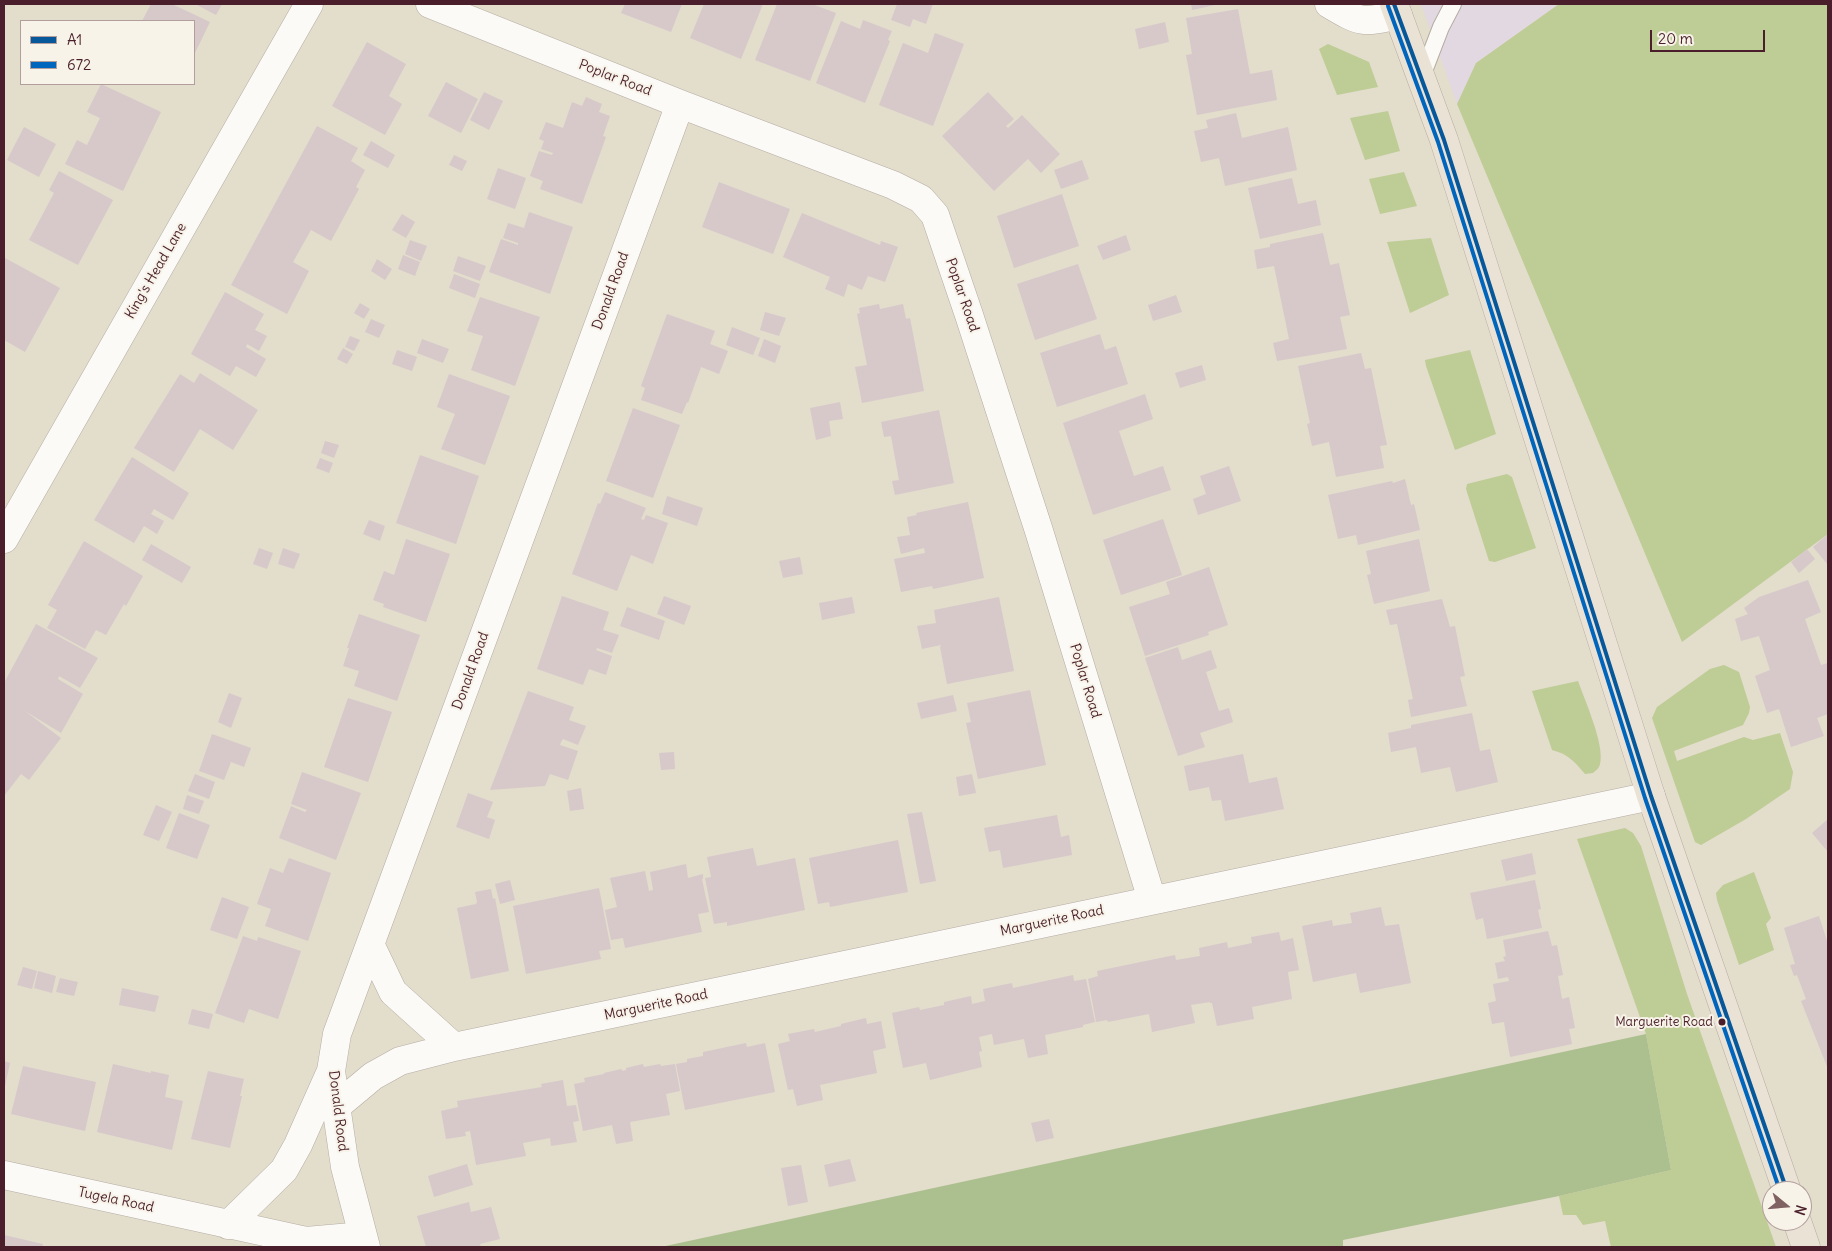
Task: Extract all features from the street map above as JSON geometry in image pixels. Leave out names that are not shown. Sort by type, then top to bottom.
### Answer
[{"type":"highway","points":[[1396,9],[1444,140],[1651,796],[1784,1181]]},
{"type":"highway","points":[[1800,1231],[1806,1247]]},
{"type":"street","name":"King's Head Lane","points":[[5,535],[309,4]]},
{"type":"street","name":"Poplar Road","points":[[430,4],[680,104],[894,185],[921,199],[935,215],[1039,531],[1152,900]]},
{"type":"street","points":[[1329,4],[1353,18],[1369,21],[1396,9]]},
{"type":"street","name":"Donald Road","points":[[364,1242],[345,1167],[331,1071],[337,1034],[680,104]]},
{"type":"street","name":"Marguerite Road","points":[[336,1106],[373,1076],[400,1061],[454,1047],[1651,796]]},
{"type":"street","points":[[370,946],[393,992],[454,1047]]},
{"type":"street","points":[[228,1224],[284,1170],[298,1145],[331,1071]]},
{"type":"street","name":"Tugela Road","points":[[4,1175],[306,1241],[364,1242]]},
{"type":"lane","points":[[1421,79],[1441,27],[1453,4]]},
{"type":"shaded area","points":[[1421,4],[1559,4],[1476,63],[1457,104]]},
{"type":"green space","points":[[1559,4],[1828,4],[1828,534],[1682,642],[1457,104],[1476,63]]},
{"type":"green space","points":[[1328,44],[1369,62],[1378,87],[1337,95],[1319,49]]},
{"type":"green space","points":[[1388,111],[1400,151],[1365,160],[1350,118]]},
{"type":"green space","points":[[1404,172],[1417,206],[1380,214],[1369,179]]},
{"type":"green space","points":[[1431,238],[1449,295],[1410,313],[1387,242]]},
{"type":"green space","points":[[1470,350],[1496,434],[1455,450],[1425,360]]},
{"type":"green space","points":[[1507,474],[1512,477],[1536,548],[1495,562],[1489,561],[1466,489],[1467,484]]},
{"type":"green space","points":[[1724,665],[1739,672],[1750,707],[1749,713],[1743,725],[1674,751],[1677,761],[1744,737],[1753,740],[1780,733],[1793,772],[1790,789],[1746,819],[1701,845],[1695,842],[1652,718],[1657,707],[1710,669]]},
{"type":"green space","points":[[1578,681],[1594,723],[1601,756],[1598,768],[1593,773],[1585,774],[1570,759],[1552,750],[1532,691]]},
{"type":"green space","points":[[1625,828],[1633,833],[1641,846],[1687,994],[1762,1207],[1762,1231],[1770,1231],[1776,1247],[1611,1247],[1605,1221],[1583,1225],[1576,1215],[1563,1215],[1559,1196],[1671,1170],[1646,1034],[1577,839]]},
{"type":"green space","points":[[1754,872],[1771,918],[1766,924],[1774,950],[1739,965],[1716,893],[1723,885]]},
{"type":"green space","points":[[1646,1034],[1671,1170],[1559,1196],[1343,1240],[1343,1247],[661,1247]]},
{"type":"building","points":[[151,4],[172,4],[210,22],[195,53],[195,20],[143,20]]},
{"type":"building","points":[[195,4],[222,4],[216,15]]},
{"type":"building","points":[[625,4],[682,4],[671,32],[621,13]]},
{"type":"building","points":[[704,4],[763,4],[741,59],[690,38]]},
{"type":"building","points":[[777,4],[812,4],[836,13],[810,81],[755,60]]},
{"type":"building","points":[[897,4],[933,4],[926,24],[913,19],[910,27],[891,20]]},
{"type":"building","points":[[1191,4],[1214,4],[1215,5],[1192,10]]},
{"type":"building","points":[[1238,9],[1250,74],[1272,70],[1277,100],[1197,115],[1186,55],[1192,54],[1186,18]]},
{"type":"building","points":[[863,20],[892,31],[888,40],[890,41],[865,103],[816,83],[841,21],[860,29]]},
{"type":"building","points":[[1165,22],[1169,42],[1139,49],[1135,29]]},
{"type":"building","points":[[935,33],[964,44],[933,126],[879,105],[903,43],[928,53]]},
{"type":"building","points":[[367,42],[406,64],[389,96],[402,104],[385,135],[332,106]]},
{"type":"building","points":[[446,82],[478,99],[461,133],[428,116]]},
{"type":"building","points":[[100,85],[103,85],[161,112],[123,191],[65,164],[77,140],[87,145],[100,118],[87,112]]},
{"type":"building","points":[[484,92],[503,101],[489,130],[470,120]]},
{"type":"building","points":[[988,92],[1014,119],[1006,126],[1008,128],[1022,115],[1060,154],[1041,173],[1028,159],[994,191],[942,136]]},
{"type":"building","points":[[586,97],[602,104],[599,112],[610,116],[603,136],[606,137],[582,204],[540,189],[543,181],[530,176],[539,151],[552,155],[553,153],[541,149],[544,141],[539,139],[546,122],[563,128],[572,102],[582,106]]},
{"type":"building","points":[[1236,113],[1242,138],[1288,127],[1297,170],[1225,186],[1219,158],[1201,162],[1194,131],[1208,128],[1206,120]]},
{"type":"building","points":[[317,126],[358,148],[351,161],[365,170],[356,187],[359,189],[331,241],[311,230],[293,262],[309,271],[287,314],[231,285]]},
{"type":"building","points":[[24,127],[56,144],[39,177],[7,160]]},
{"type":"building","points":[[371,141],[395,155],[388,168],[363,155]]},
{"type":"building","points":[[454,155],[467,161],[462,171],[449,165]]},
{"type":"building","points":[[1082,160],[1089,179],[1061,189],[1054,170]]},
{"type":"building","points":[[498,168],[526,178],[515,209],[487,199]]},
{"type":"building","points":[[59,171],[113,200],[78,265],[29,240],[54,193],[49,190]]},
{"type":"building","points":[[1292,178],[1298,204],[1316,200],[1321,225],[1260,239],[1248,188]]},
{"type":"building","points":[[719,182],[790,209],[773,254],[702,227]]},
{"type":"building","points":[[1062,194],[1079,246],[1014,268],[997,216]]},
{"type":"building","points":[[529,212],[573,227],[550,294],[489,272],[501,239],[518,245],[518,243],[503,238],[508,223],[524,228]]},
{"type":"building","points":[[802,213],[880,245],[881,241],[898,247],[885,282],[868,276],[862,290],[848,284],[844,297],[825,289],[830,277],[783,257]]},
{"type":"building","points":[[402,214],[415,222],[406,238],[392,230]]},
{"type":"building","points":[[1323,233],[1330,265],[1339,263],[1350,315],[1340,317],[1347,349],[1277,361],[1273,343],[1289,339],[1274,266],[1257,269],[1254,250],[1270,247],[1270,244]]},
{"type":"building","points":[[1126,235],[1131,250],[1103,260],[1097,246]]},
{"type":"building","points":[[410,240],[427,246],[421,261],[405,254]]},
{"type":"building","points":[[403,255],[420,262],[415,276],[398,269]]},
{"type":"building","points":[[458,256],[486,266],[480,281],[453,271]]},
{"type":"building","points":[[5,258],[60,288],[25,352],[4,340]]},
{"type":"building","points":[[377,259],[392,269],[385,280],[371,271]]},
{"type":"building","points":[[1078,264],[1097,319],[1035,340],[1017,284]]},
{"type":"building","points":[[454,274],[480,284],[475,298],[449,288]]},
{"type":"building","points":[[225,292],[264,314],[255,330],[267,336],[259,351],[247,344],[246,347],[266,359],[256,377],[236,366],[230,376],[191,354]]},
{"type":"building","points":[[1176,295],[1182,312],[1153,321],[1148,305]]},
{"type":"building","points":[[480,297],[540,317],[515,386],[471,370],[483,336],[467,331]]},
{"type":"building","points":[[360,303],[370,309],[364,319],[354,313]]},
{"type":"building","points":[[879,304],[880,309],[903,304],[906,319],[910,318],[924,391],[862,403],[855,367],[867,365],[857,314],[860,313],[859,308]]},
{"type":"building","points":[[765,312],[786,318],[779,336],[760,330]]},
{"type":"building","points":[[667,314],[715,331],[710,344],[728,351],[719,374],[701,367],[682,414],[641,400],[645,388],[641,386]]},
{"type":"building","points":[[371,319],[385,325],[379,338],[365,332]]},
{"type":"building","points":[[732,327],[760,338],[753,355],[726,345]]},
{"type":"building","points":[[1100,334],[1105,350],[1116,346],[1128,384],[1057,407],[1040,353]]},
{"type":"building","points":[[350,336],[360,340],[354,351],[345,347]]},
{"type":"building","points":[[422,339],[449,349],[443,363],[417,353]]},
{"type":"building","points":[[764,339],[781,346],[775,363],[758,356]]},
{"type":"building","points":[[343,348],[353,354],[347,364],[337,359]]},
{"type":"building","points":[[397,350],[417,357],[412,371],[392,364]]},
{"type":"building","points":[[1361,353],[1365,369],[1371,368],[1387,445],[1380,446],[1384,468],[1336,477],[1329,442],[1312,446],[1307,424],[1310,423],[1298,366]]},
{"type":"building","points":[[1202,365],[1206,380],[1180,388],[1175,373]]},
{"type":"building","points":[[200,373],[258,410],[233,450],[200,429],[174,472],[134,448],[180,374],[194,383]]},
{"type":"building","points":[[449,374],[510,396],[485,465],[441,449],[455,414],[437,407]]},
{"type":"building","points":[[1145,394],[1153,419],[1119,431],[1134,476],[1163,466],[1171,490],[1093,515],[1063,423]]},
{"type":"building","points":[[840,402],[843,419],[829,421],[831,436],[816,440],[810,408]]},
{"type":"building","points":[[633,408],[680,425],[653,498],[606,481]]},
{"type":"building","points":[[939,410],[954,483],[895,495],[892,481],[899,480],[891,436],[884,437],[881,422]]},
{"type":"building","points":[[325,441],[339,445],[334,458],[321,453]]},
{"type":"building","points":[[420,455],[479,476],[456,544],[396,523]]},
{"type":"building","points":[[132,457],[189,493],[173,520],[154,509],[151,514],[164,521],[157,534],[144,526],[134,543],[94,520]]},
{"type":"building","points":[[320,458],[333,463],[329,473],[316,468]]},
{"type":"building","points":[[1229,466],[1241,501],[1198,515],[1193,499],[1206,494],[1200,476]]},
{"type":"building","points":[[1405,479],[1411,505],[1414,504],[1420,530],[1358,545],[1356,535],[1338,539],[1328,495]]},
{"type":"building","points":[[605,492],[646,508],[641,519],[644,520],[646,515],[668,523],[653,564],[631,555],[617,591],[572,574],[598,503],[600,504]]},
{"type":"building","points":[[667,496],[703,508],[697,526],[662,514]]},
{"type":"building","points":[[968,502],[984,578],[933,589],[932,586],[901,592],[894,559],[925,553],[924,548],[901,554],[897,537],[910,535],[907,517],[917,515],[916,513]]},
{"type":"building","points":[[1163,519],[1182,575],[1121,595],[1103,540]]},
{"type":"building","points":[[369,520],[385,526],[380,541],[363,534]]},
{"type":"building","points":[[1828,534],[1828,565],[1813,547]]},
{"type":"building","points":[[406,539],[450,554],[426,622],[383,607],[384,604],[373,600],[384,571],[394,575]]},
{"type":"building","points":[[1419,539],[1430,591],[1374,604],[1367,575],[1371,574],[1366,551]]},
{"type":"building","points":[[84,541],[143,576],[126,606],[124,604],[106,635],[96,630],[85,649],[47,628],[57,610],[48,605]]},
{"type":"building","points":[[151,544],[191,567],[182,583],[142,560]]},
{"type":"building","points":[[259,548],[273,553],[267,569],[253,564]]},
{"type":"building","points":[[283,548],[300,554],[294,569],[278,564]]},
{"type":"building","points":[[1807,549],[1815,559],[1799,573],[1791,562]]},
{"type":"building","points":[[800,557],[803,574],[783,578],[779,561]]},
{"type":"building","points":[[1209,567],[1228,625],[1208,632],[1209,635],[1145,656],[1129,607],[1170,594],[1166,582]]},
{"type":"building","points":[[1808,580],[1821,612],[1805,619],[1821,665],[1828,663],[1828,714],[1817,718],[1824,736],[1791,747],[1779,709],[1767,713],[1755,676],[1770,670],[1759,636],[1741,641],[1735,619],[1748,614],[1744,608],[1759,597]]},
{"type":"building","points":[[562,596],[609,612],[603,630],[619,635],[612,653],[597,648],[596,650],[612,656],[606,675],[589,669],[583,685],[537,669]]},
{"type":"building","points":[[664,596],[691,606],[684,625],[657,614]]},
{"type":"building","points":[[852,597],[855,613],[822,620],[819,603]]},
{"type":"building","points":[[999,597],[1014,671],[947,684],[941,645],[922,649],[917,626],[936,623],[934,610]]},
{"type":"building","points":[[1442,599],[1450,627],[1455,626],[1465,676],[1460,677],[1467,706],[1411,717],[1408,700],[1413,699],[1397,624],[1390,625],[1386,610]]},
{"type":"building","points":[[627,607],[665,621],[659,640],[620,626]]},
{"type":"building","points":[[359,614],[420,635],[397,701],[354,686],[359,671],[343,666]]},
{"type":"building","points":[[36,624],[98,658],[80,688],[59,676],[58,679],[83,694],[61,733],[25,711],[61,738],[29,780],[21,774],[4,796],[4,683]]},
{"type":"building","points":[[1178,647],[1182,660],[1211,650],[1217,668],[1206,672],[1219,711],[1229,708],[1233,722],[1200,733],[1205,747],[1178,756],[1145,658]]},
{"type":"building","points":[[1030,690],[1046,765],[978,779],[966,723],[971,722],[967,703]]},
{"type":"building","points":[[528,691],[574,707],[569,720],[586,726],[578,745],[563,739],[560,745],[578,751],[568,780],[550,774],[545,786],[490,790]]},
{"type":"building","points":[[229,693],[242,698],[231,728],[218,722]]},
{"type":"building","points":[[953,695],[957,711],[921,719],[917,703]]},
{"type":"building","points":[[348,698],[392,712],[368,782],[324,767]]},
{"type":"building","points":[[1472,713],[1480,751],[1490,749],[1498,782],[1456,792],[1450,767],[1421,773],[1416,747],[1391,752],[1388,733],[1411,728],[1411,725]]},
{"type":"building","points":[[212,734],[251,748],[244,767],[231,762],[224,780],[199,771]]},
{"type":"building","points":[[674,752],[675,769],[661,770],[659,753]]},
{"type":"building","points":[[1243,754],[1249,783],[1277,777],[1284,809],[1225,821],[1221,800],[1212,801],[1209,787],[1189,791],[1184,766]]},
{"type":"building","points":[[302,772],[361,793],[336,860],[279,838],[291,806],[305,812],[307,810],[291,804]]},
{"type":"building","points":[[195,774],[215,782],[209,799],[188,791]]},
{"type":"building","points":[[972,774],[976,793],[959,796],[956,777]]},
{"type":"building","points":[[581,788],[584,809],[570,811],[567,791]]},
{"type":"building","points":[[468,793],[493,802],[487,817],[495,820],[489,839],[456,827]]},
{"type":"building","points":[[187,795],[204,801],[199,814],[183,809]]},
{"type":"building","points":[[156,805],[172,812],[159,841],[143,835]]},
{"type":"building","points":[[922,812],[936,881],[920,884],[907,814]]},
{"type":"building","points":[[179,813],[210,825],[197,859],[166,848]]},
{"type":"building","points":[[1057,815],[1061,837],[1069,835],[1072,855],[1003,868],[1000,850],[989,852],[984,828]]},
{"type":"building","points":[[1828,819],[1828,852],[1812,833]]},
{"type":"building","points":[[898,840],[908,892],[830,907],[829,902],[818,904],[809,858]]},
{"type":"building","points":[[753,848],[757,866],[795,858],[805,910],[727,926],[727,922],[714,924],[705,878],[711,877],[707,857]]},
{"type":"building","points":[[1532,853],[1536,874],[1506,881],[1501,860]]},
{"type":"building","points":[[289,858],[331,873],[308,941],[265,926],[271,909],[257,904],[270,868],[283,873]]},
{"type":"building","points":[[686,864],[688,878],[703,874],[702,879],[709,912],[698,914],[702,932],[625,948],[623,938],[611,940],[605,910],[617,907],[610,878],[645,871],[649,891],[653,890],[650,872]]},
{"type":"building","points":[[510,880],[515,900],[500,904],[495,884]]},
{"type":"building","points":[[1535,880],[1541,909],[1538,910],[1542,928],[1487,939],[1483,918],[1476,920],[1470,893]]},
{"type":"building","points":[[599,888],[611,949],[599,951],[601,959],[526,974],[513,906]]},
{"type":"building","points":[[491,889],[493,899],[495,898],[509,971],[471,979],[457,908],[476,904],[475,892]]},
{"type":"building","points":[[222,897],[249,907],[237,939],[210,930]]},
{"type":"building","points":[[1381,907],[1385,926],[1399,924],[1411,983],[1360,993],[1356,973],[1313,982],[1302,926],[1332,920],[1333,926],[1352,923],[1350,913]]},
{"type":"building","points":[[1819,916],[1828,944],[1828,1069],[1801,1001],[1806,999],[1797,975],[1794,976],[1790,965],[1795,964],[1784,928]]},
{"type":"building","points":[[1548,931],[1552,946],[1557,945],[1563,975],[1558,976],[1562,999],[1569,997],[1575,1028],[1569,1029],[1572,1044],[1510,1057],[1504,1022],[1492,1024],[1488,1003],[1496,1001],[1493,984],[1509,981],[1508,977],[1498,979],[1495,963],[1505,961],[1503,957],[1506,956],[1503,940]]},
{"type":"building","points":[[1279,932],[1281,941],[1293,938],[1299,970],[1288,972],[1292,999],[1252,1007],[1254,1019],[1217,1026],[1212,1003],[1210,1002],[1191,1005],[1195,1023],[1152,1032],[1149,1014],[1108,1022],[1107,1020],[1096,1022],[1088,979],[1098,976],[1097,971],[1175,955],[1176,960],[1200,956],[1199,948],[1227,942],[1228,948],[1252,943],[1251,937]]},
{"type":"building","points":[[243,936],[257,941],[258,937],[301,951],[278,1019],[249,1009],[244,1023],[215,1013]]},
{"type":"building","points":[[23,967],[37,971],[32,989],[17,985]]},
{"type":"building","points":[[38,971],[56,976],[52,993],[34,988]]},
{"type":"building","points":[[1073,975],[1074,981],[1086,979],[1095,1022],[1083,1025],[1083,1027],[1045,1035],[1048,1054],[1028,1058],[1024,1039],[994,1045],[992,1034],[979,1037],[982,1051],[979,1052],[982,1067],[930,1080],[926,1063],[903,1068],[892,1013],[919,1007],[920,1010],[944,1005],[944,1002],[971,996],[972,1004],[985,1001],[983,989],[1012,983],[1013,988]]},
{"type":"building","points":[[60,978],[78,982],[74,996],[56,992]]},
{"type":"building","points":[[122,988],[159,996],[155,1012],[119,1005]]},
{"type":"building","points":[[192,1009],[213,1014],[209,1029],[188,1024]]},
{"type":"building","points":[[866,1018],[867,1024],[881,1021],[886,1048],[873,1051],[877,1073],[820,1085],[823,1100],[797,1106],[793,1089],[788,1090],[778,1044],[790,1041],[788,1034],[814,1029],[815,1032]]},
{"type":"building","points":[[746,1043],[747,1047],[765,1043],[775,1092],[685,1110],[676,1064],[687,1062],[687,1059],[703,1056],[703,1052]]},
{"type":"building","points":[[4,1061],[10,1063],[5,1086],[4,1086]]},
{"type":"building","points":[[113,1064],[151,1073],[151,1071],[169,1075],[165,1097],[183,1101],[172,1150],[97,1132]]},
{"type":"building","points":[[643,1064],[644,1067],[675,1064],[680,1091],[666,1094],[670,1115],[630,1122],[633,1141],[616,1144],[612,1125],[583,1131],[574,1084],[585,1082],[584,1078],[621,1069],[623,1071],[626,1068]]},
{"type":"building","points":[[23,1066],[96,1082],[85,1131],[11,1114]]},
{"type":"building","points":[[208,1071],[244,1079],[230,1148],[191,1139]]},
{"type":"building","points":[[563,1080],[567,1106],[576,1105],[579,1121],[573,1122],[577,1142],[551,1146],[550,1138],[523,1143],[526,1156],[476,1165],[470,1131],[465,1132],[466,1136],[446,1139],[441,1111],[458,1107],[457,1101],[542,1087],[541,1084]]},
{"type":"building","points":[[1049,1119],[1054,1138],[1036,1142],[1031,1123]]},
{"type":"building","points":[[850,1159],[856,1181],[829,1187],[824,1165]]},
{"type":"building","points":[[467,1164],[473,1185],[434,1197],[428,1176]]},
{"type":"building","points":[[801,1165],[808,1202],[788,1206],[781,1168]]},
{"type":"building","points":[[469,1202],[471,1212],[491,1207],[500,1239],[480,1244],[481,1247],[426,1247],[417,1216]]},
{"type":"building","points":[[4,1235],[43,1244],[42,1247],[4,1247]]},
{"type":"transit line","name":"A1","points":[[1394,4],[1444,140],[1651,796],[1784,1181]]},
{"type":"transit line","name":"672","points":[[1388,6],[1438,142],[1645,798],[1777,1181]]},
{"type":"place","name":"Marguerite Road","points":[[1722,1022]]}]
